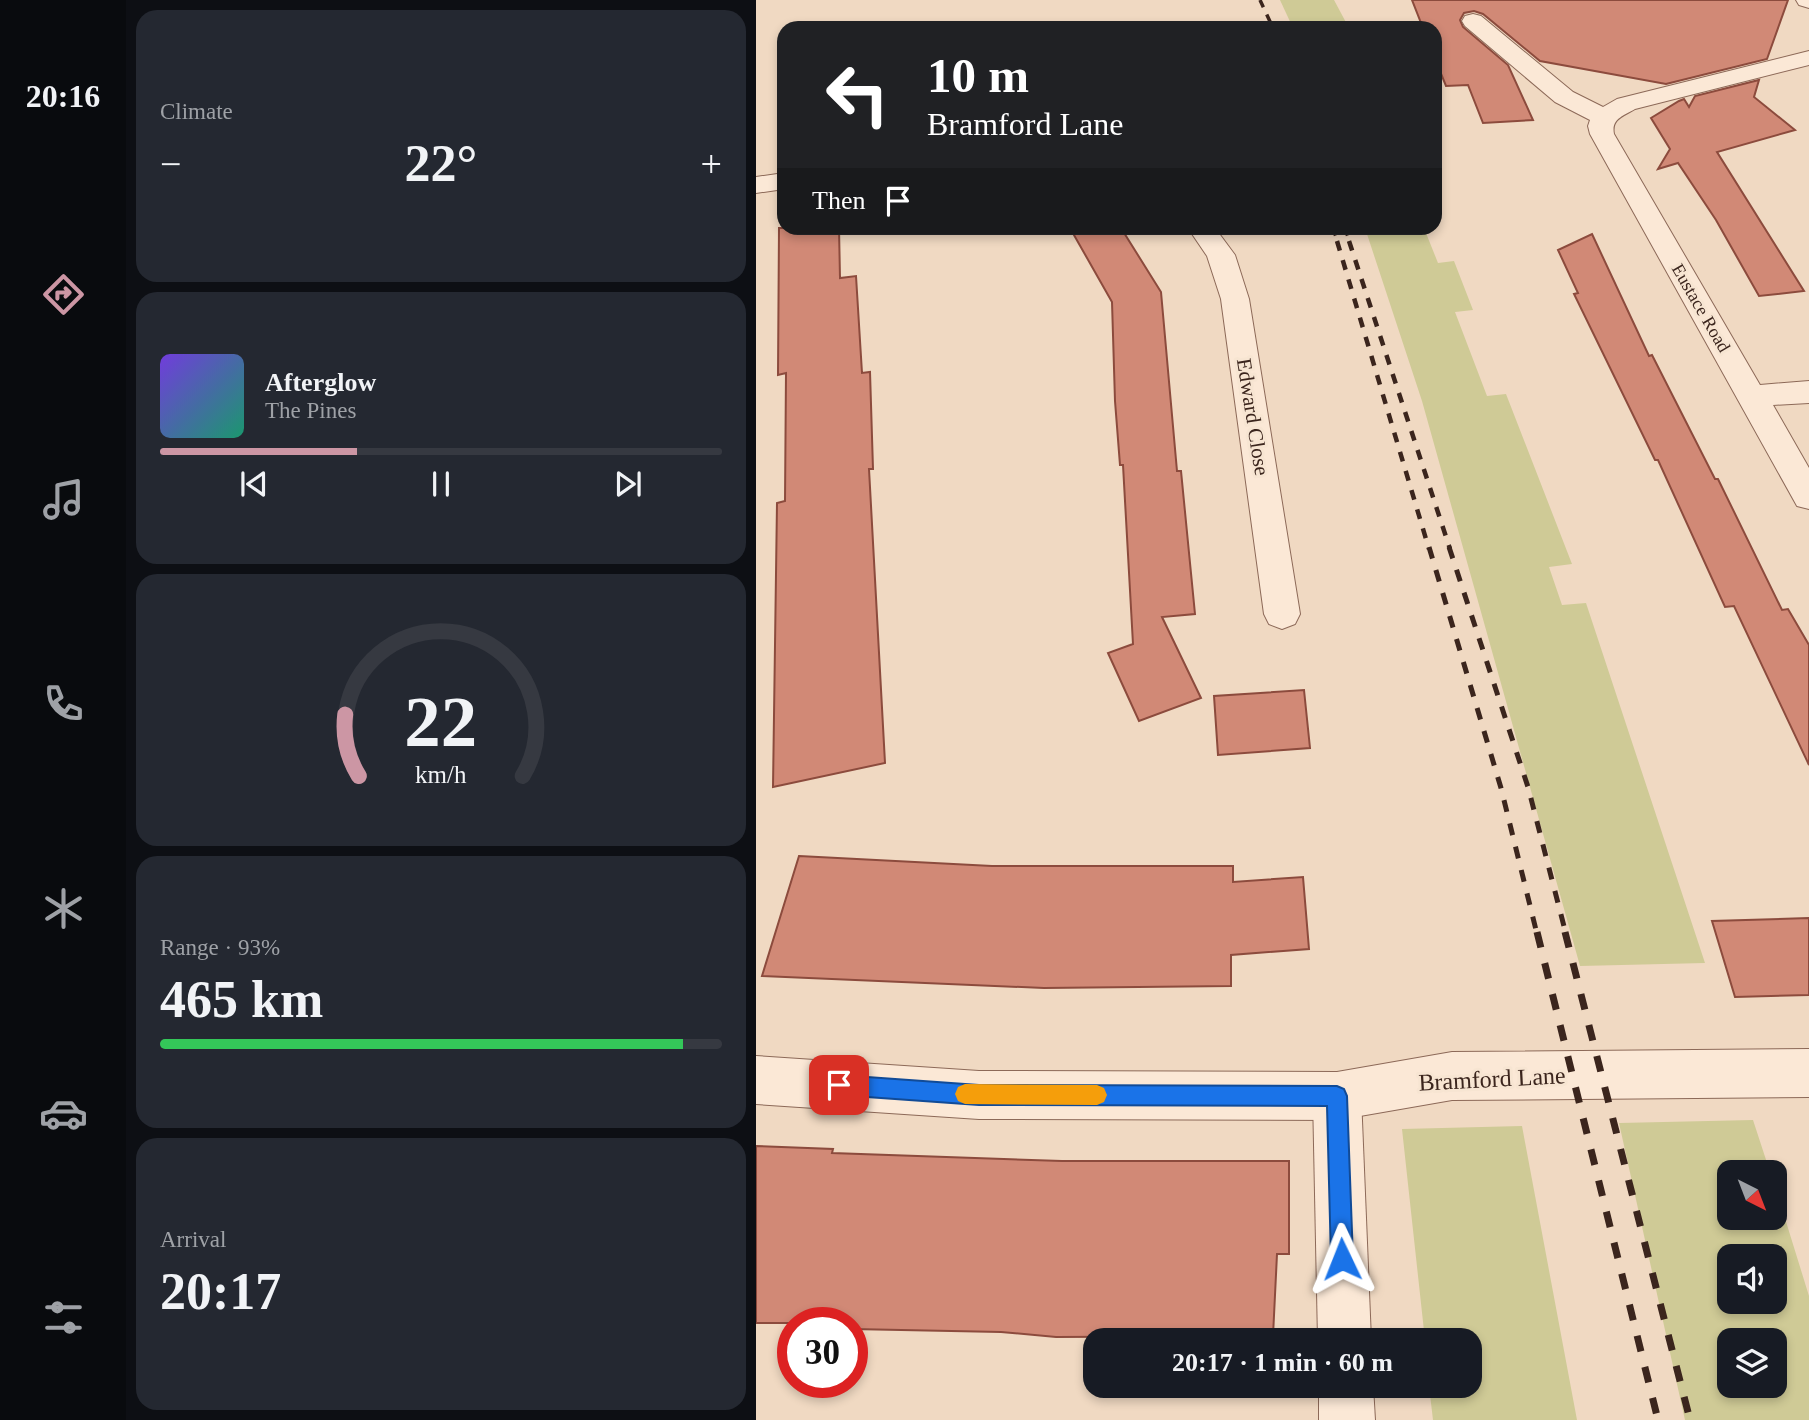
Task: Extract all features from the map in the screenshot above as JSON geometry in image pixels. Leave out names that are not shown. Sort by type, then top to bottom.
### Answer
[{"type":"street","points":[[1473,21],[1563,97],[1604,117],[1626,104],[1809,58]]},
{"type":"street","name":"Eustace Road","points":[[1604,117],[1600,126],[1602,134],[1809,497]]},
{"type":"street","points":[[756,185],[777,182]]},
{"type":"street","name":"Edward Close","points":[[1206,235],[1221,255],[1235,299],[1282,614]]},
{"type":"street","points":[[1751,396],[1809,392]]},
{"type":"street","name":"Bramford Lane","points":[[756,1080],[979,1095],[1337,1096],[1452,1076],[1809,1073]]},
{"type":"street","points":[[1337,1096],[1345,1328]]},
{"type":"street","points":[[1346,1398],[1347,1420]]},
{"type":"shaded area","points":[[1280,0],[1334,0],[1345,21],[1290,21]]},
{"type":"shaded area","points":[[1367,235],[1427,235],[1438,263],[1454,261],[1473,310],[1455,312],[1487,396],[1506,394],[1572,564],[1549,567],[1562,605],[1586,603],[1705,963],[1580,966],[1422,401]]},
{"type":"shaded area","points":[[1753,1120],[1766,1160],[1717,1160],[1717,1230],[1787,1230],[1787,1225],[1809,1296],[1809,1420],[1685,1420],[1619,1123]]},
{"type":"shaded area","points":[[1522,1126],[1577,1420],[1433,1420],[1430,1398],[1482,1398],[1482,1328],[1424,1328],[1402,1129]]},
{"type":"building","points":[[1412,0],[1788,0],[1767,59],[1666,84],[1540,61],[1483,14],[1474,11],[1464,13],[1460,20],[1463,27],[1508,65],[1533,120],[1483,123],[1468,85],[1446,86],[1442,76],[1442,21],[1420,21]]},
{"type":"building","points":[[1759,80],[1754,97],[1795,130],[1717,152],[1804,291],[1759,296],[1716,220],[1678,163],[1658,169],[1670,149],[1651,118],[1684,99],[1689,107],[1695,96]]},
{"type":"building","points":[[1592,234],[1649,356],[1652,355],[1715,479],[1718,479],[1782,610],[1788,609],[1809,645],[1809,765],[1734,606],[1725,607],[1658,460],[1655,460],[1574,294],[1578,293],[1558,250]]},
{"type":"building","points":[[779,235],[839,235],[840,278],[856,276],[862,373],[870,372],[873,469],[869,469],[885,763],[773,787],[777,503],[785,501],[786,373],[778,375]]},
{"type":"building","points":[[1074,235],[1125,235],[1161,292],[1177,471],[1181,471],[1195,614],[1162,617],[1201,698],[1139,721],[1108,653],[1133,644],[1123,465],[1120,465],[1115,401],[1112,302]]},
{"type":"building","points":[[1304,690],[1310,748],[1218,755],[1214,696]]},
{"type":"building","points":[[799,856],[992,866],[1233,866],[1233,882],[1303,877],[1309,949],[1231,955],[1231,986],[1044,988],[762,976]]},
{"type":"building","points":[[1809,918],[1809,995],[1735,997],[1712,921]]},
{"type":"building","points":[[756,1146],[833,1149],[832,1153],[1062,1161],[1289,1161],[1289,1254],[1277,1254],[1273,1328],[1083,1328],[1083,1337],[1056,1337],[1001,1332],[868,1329],[868,1307],[777,1307],[777,1323],[756,1323]]},
{"type":"railway","points":[[1260,0],[1270,21]]},
{"type":"railway","points":[[1335,235],[1338,243]]},
{"type":"railway","points":[[1347,235],[1350,243]]},
{"type":"railway","points":[[1337,241],[1429,549]]},
{"type":"railway","points":[[1349,241],[1450,549]]},
{"type":"railway","points":[[1429,547],[1501,788],[1537,934]]},
{"type":"railway","points":[[1449,547],[1528,787],[1566,934]]},
{"type":"railway","points":[[1537,932],[1658,1420]]},
{"type":"railway","points":[[1565,932],[1690,1420]]},
{"type":"slow traffic","points":[[965,1094],[1097,1095]]},
{"type":"route","points":[[839,1085],[979,1095],[1337,1096],[1342,1259]]}]
